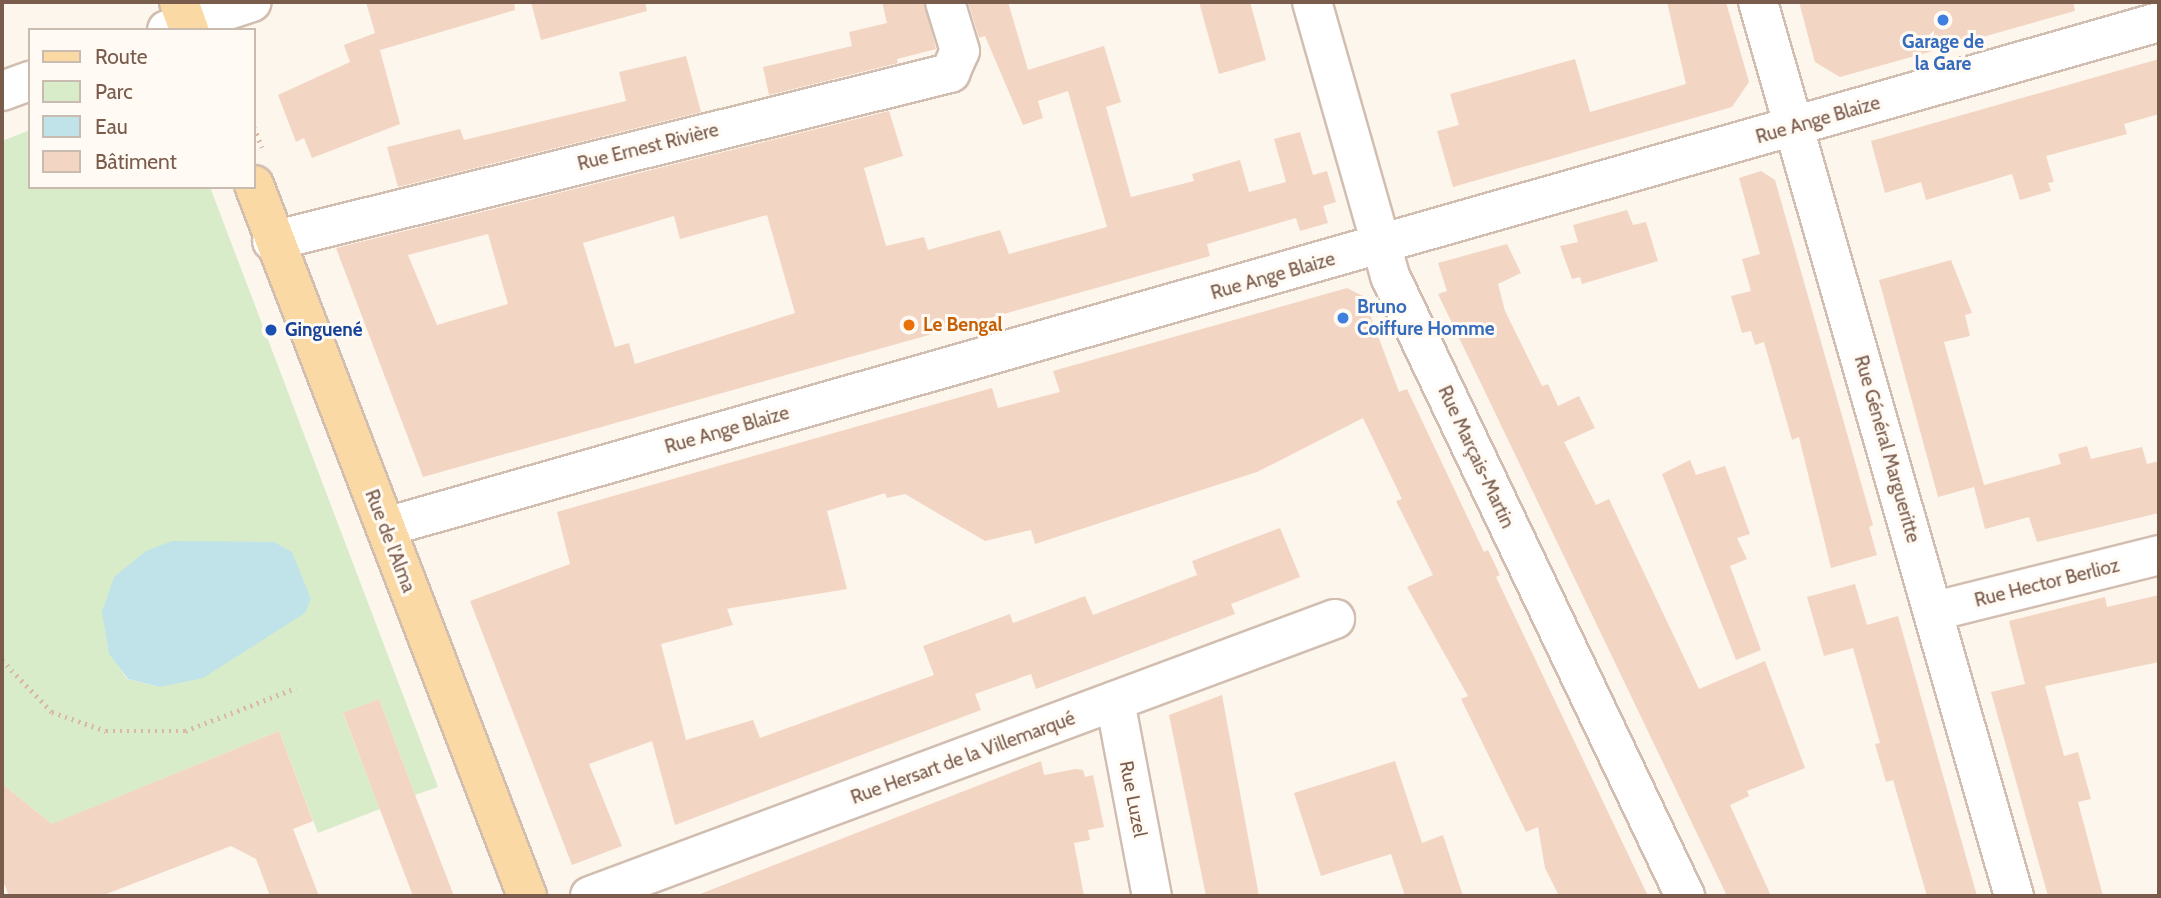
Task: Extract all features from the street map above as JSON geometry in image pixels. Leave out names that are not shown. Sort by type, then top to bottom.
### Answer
[{"type":"main road","name":"Rue de l'Alma","points":[[255,189],[272,241],[386,527],[527,896]]},
{"type":"street","points":[[180,21],[253,2]]},
{"type":"street","name":"Rue Ernest Rivière","points":[[272,241],[950,73],[960,51],[945,2]]},
{"type":"street","name":"Rue Marçais-Martin","points":[[1312,2],[1378,247],[1685,896]]},
{"type":"street","name":"Rue Général Margueritte","points":[[1758,2],[1936,611],[2014,896]]},
{"type":"street","name":"Rue Ange Blaize","points":[[386,527],[1378,247],[2159,22]]},
{"type":"street","points":[[2,91],[28,81]]},
{"type":"street","name":"Rue Hector Berlioz","points":[[1936,611],[2159,555]]},
{"type":"street","name":"Rue Hersart de la Villemarqué","points":[[590,896],[1335,620]]},
{"type":"street","name":"Rue Luzel","points":[[1115,701],[1152,896]]},
{"type":"path","points":[[2,660],[52,712],[106,731],[185,732],[296,688]]},
{"type":"green space","points":[[28,131],[28,189],[211,189],[438,787],[415,795],[379,699],[343,714],[380,809],[318,833],[279,731],[77,814],[72,840],[2,784],[2,141]],"holes":[[[109,653],[160,687],[127,679]]]},
{"type":"water","points":[[172,541],[274,542],[292,552],[311,599],[305,613],[203,678],[160,687],[128,679],[109,654],[102,612],[114,577],[146,551]]},
{"type":"building","points":[[366,2],[514,2],[515,10],[380,50],[378,43],[400,124],[312,158],[304,138],[296,142],[278,95],[350,62],[344,45],[375,33]]},
{"type":"building","points":[[531,2],[645,2],[647,11],[541,40]]},
{"type":"building","points":[[882,2],[924,2],[936,49],[897,59],[898,63],[769,95],[763,67],[852,46],[849,32],[887,23]]},
{"type":"building","points":[[968,2],[1008,2],[1028,70],[1104,46],[1121,102],[1106,107],[1131,197],[1194,181],[1192,174],[1240,160],[1249,192],[1286,182],[1274,139],[1300,132],[1313,175],[1327,171],[1336,202],[1323,206],[1328,223],[1300,231],[1296,218],[1207,244],[1210,256],[423,477],[336,248],[889,111],[903,156],[864,168],[886,246],[924,237],[928,250],[1000,230],[1009,254],[1107,227],[1068,91],[1038,101],[1043,118],[1023,125],[985,36],[979,38]],"holes":[[[767,215],[795,313],[635,364],[629,343],[615,347],[583,243],[674,216],[680,239]],[[488,234],[508,304],[437,325],[408,255]]]},
{"type":"building","points":[[1199,2],[1250,2],[1266,60],[1219,74]]},
{"type":"building","points":[[1667,2],[1726,2],[1749,82],[1732,107],[1453,187],[1437,131],[1459,125],[1450,94],[1575,59],[1590,112],[1686,84]]},
{"type":"building","points":[[1799,2],[2073,2],[2075,11],[1840,77],[1815,62]]},
{"type":"building","points":[[686,56],[701,112],[398,187],[387,147],[460,129],[464,140],[626,101],[619,72]]},
{"type":"building","points":[[2159,59],[2159,114],[2124,124],[2127,134],[2046,156],[2054,182],[2048,183],[2051,191],[2020,200],[2012,174],[1926,200],[1921,182],[1885,193],[1871,141]]},
{"type":"building","points":[[1761,171],[1775,180],[1873,525],[1869,527],[1877,555],[1831,568],[1799,437],[1792,440],[1764,342],[1755,345],[1751,331],[1742,333],[1731,296],[1751,291],[1742,259],[1760,254],[1739,178]]},
{"type":"building","points":[[1627,210],[1633,225],[1646,222],[1658,261],[1582,284],[1580,277],[1572,279],[1560,246],[1578,242],[1573,225]]},
{"type":"building","points":[[1507,244],[1521,273],[1498,284],[1505,311],[1542,386],[1548,384],[1558,406],[1579,396],[1595,428],[1564,442],[1596,505],[1609,499],[1699,689],[1765,661],[1805,768],[1747,791],[1749,796],[1730,805],[1771,896],[1727,896],[1438,294],[1447,291],[1438,263]]},
{"type":"building","points":[[1951,260],[1972,313],[1965,315],[1970,336],[1944,342],[1984,485],[2061,464],[2058,454],[2087,446],[2091,459],[2142,447],[2147,464],[2159,461],[2159,513],[2037,542],[2029,517],[1985,529],[1974,487],[1938,497],[1879,280]]},
{"type":"building","points":[[1347,288],[1363,296],[1399,392],[1407,389],[1484,552],[1488,550],[1500,575],[1496,577],[1648,896],[1559,896],[1545,868],[1538,827],[1526,832],[1461,699],[1468,696],[1407,587],[1433,575],[1396,501],[1402,499],[1363,418],[1257,472],[1035,544],[1031,530],[985,541],[905,494],[887,498],[885,493],[827,511],[847,589],[727,609],[733,625],[661,644],[686,740],[753,720],[760,738],[934,675],[923,646],[1010,614],[1013,623],[1085,596],[1093,615],[1197,575],[1192,561],[1280,528],[1300,577],[1231,604],[1235,614],[1036,689],[1031,674],[975,694],[981,710],[675,825],[652,741],[589,764],[622,846],[572,865],[470,601],[570,564],[557,512],[992,388],[998,408],[1060,392],[1053,371]]},
{"type":"building","points":[[1690,460],[1696,475],[1725,466],[1750,534],[1737,538],[1747,559],[1730,566],[1761,650],[1736,660],[1662,474]]},
{"type":"building","points":[[1855,584],[1867,625],[1898,616],[1977,896],[1927,896],[1893,780],[1886,782],[1875,744],[1880,743],[1853,648],[1824,656],[1807,597]]},
{"type":"building","points":[[2159,595],[2159,662],[2045,686],[2064,756],[2078,752],[2091,799],[2078,802],[2103,896],[2048,896],[1991,692],[2025,684],[2009,621],[2105,597],[2107,607]]},
{"type":"building","points":[[1222,695],[1259,896],[1206,896],[1169,715]]},
{"type":"building","points":[[379,699],[454,896],[413,896],[343,713]]},
{"type":"building","points":[[279,731],[313,821],[293,829],[319,896],[270,896],[256,859],[231,846],[101,896],[9,896],[2,878],[2,784],[52,824]]},
{"type":"building","points":[[1041,761],[1044,775],[1075,769],[1083,770],[1085,777],[1093,775],[1104,827],[1088,830],[1090,840],[1074,843],[1084,896],[695,896]]},
{"type":"building","points":[[1395,761],[1422,843],[1443,835],[1463,896],[1405,896],[1391,854],[1321,876],[1294,793]]},
{"type":"place","name":"Garage de la Gare","points":[[1943,20]]},
{"type":"place","name":"Bruno Coiffure Homme","points":[[1343,318]]},
{"type":"place","name":"Le Bengal","points":[[909,325]]},
{"type":"place","name":"Ginguené","points":[[271,330]]}]
